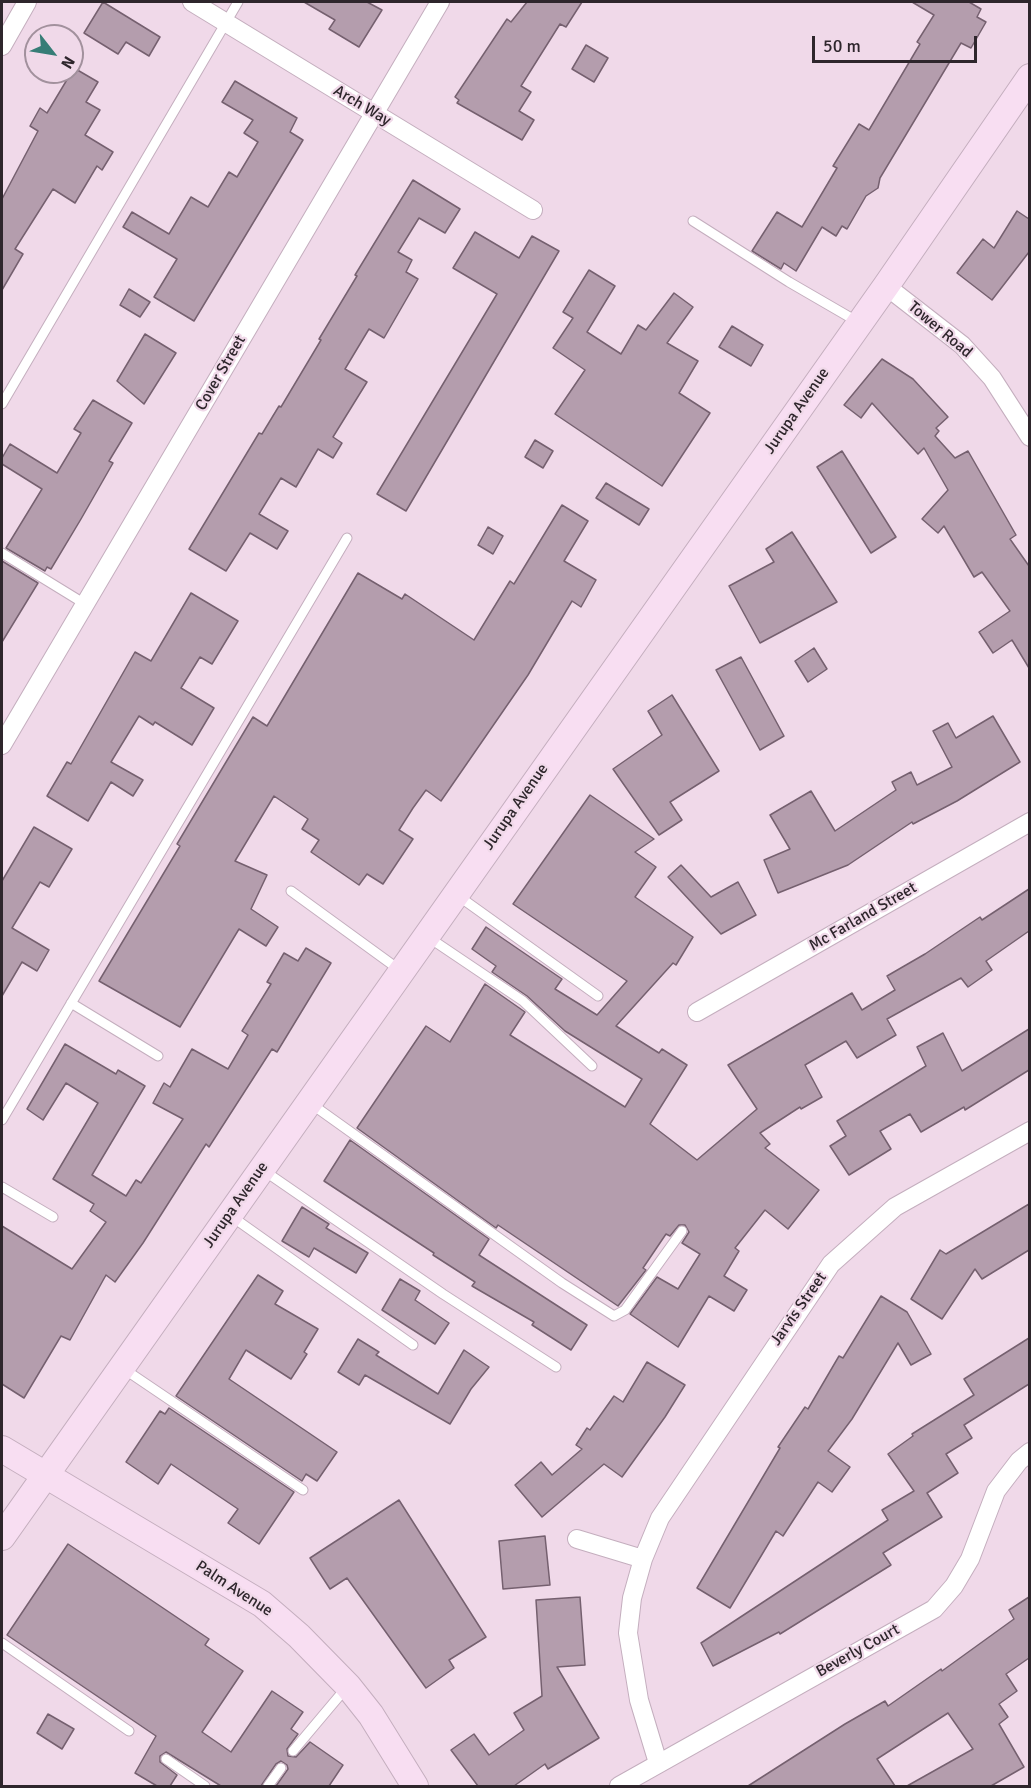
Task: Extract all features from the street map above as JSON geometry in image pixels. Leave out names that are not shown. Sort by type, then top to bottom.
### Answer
[{"type":"main road","name":"Jurupa Avenue","points":[[2,1537],[860,323],[1029,77]]},
{"type":"main road","name":"Palm Avenue","points":[[2,1449],[262,1605],[300,1636],[348,1686],[371,1715],[415,1786]]},
{"type":"street","points":[[2,46],[27,2]]},
{"type":"street","name":"Arch Way","points":[[192,2],[533,210]]},
{"type":"street","name":"Cover Street","points":[[2,745],[440,2]]},
{"type":"street","name":"Tower Road","points":[[886,286],[962,345],[992,378],[1029,437]]},
{"type":"street","name":"Mc Farland Street","points":[[697,1012],[1029,822]]},
{"type":"street","name":"Jarvis Street","points":[[658,1763],[639,1700],[628,1633],[632,1598],[643,1559],[660,1518],[831,1263],[895,1207],[1029,1131]]},
{"type":"street","name":"Beverly Court","points":[[619,1786],[933,1609],[954,1586],[970,1558],[996,1491],[1018,1461],[1029,1452]]},
{"type":"street","points":[[577,1539],[643,1559]]},
{"type":"lane","points":[[2,404],[238,2]]},
{"type":"lane","points":[[693,221],[789,282],[860,323]]},
{"type":"lane","points":[[2,1120],[347,538]]},
{"type":"lane","points":[[2,553],[85,604]]},
{"type":"lane","points":[[291,891],[401,970]]},
{"type":"lane","points":[[455,893],[598,996]]},
{"type":"lane","points":[[426,936],[523,1001],[592,1066]]},
{"type":"lane","points":[[71,1003],[158,1056]]},
{"type":"lane","points":[[308,1102],[562,1283],[614,1316],[625,1310],[682,1231]]},
{"type":"lane","points":[[261,1169],[443,1294],[556,1367]]},
{"type":"lane","points":[[2,1187],[53,1217]]},
{"type":"lane","points":[[229,1215],[413,1345]]},
{"type":"lane","points":[[122,1368],[303,1490]]},
{"type":"lane","points":[[2,1643],[129,1731]]},
{"type":"lane","points":[[293,1751],[348,1686]]},
{"type":"lane","points":[[166,1759],[205,1786]]},
{"type":"lane","points":[[268,1786],[281,1768]]},
{"type":"building","points":[[103,2],[160,37],[149,56],[126,42],[118,54],[84,33]]},
{"type":"building","points":[[304,2],[367,2],[382,10],[359,47],[329,29],[335,20]]},
{"type":"building","points":[[527,2],[582,2],[566,27],[560,24],[521,86],[531,92],[519,111],[534,120],[522,140],[457,103],[459,100],[455,97],[507,19],[511,22]]},
{"type":"building","points":[[912,2],[969,2],[981,9],[977,17],[986,22],[971,48],[961,43],[880,178],[878,188],[866,196],[847,229],[842,226],[836,236],[822,227],[796,271],[784,263],[781,269],[752,251],[777,212],[802,227],[837,168],[833,166],[859,124],[869,130],[920,44],[917,42],[934,15]]},
{"type":"building","points":[[586,45],[608,58],[594,82],[572,69]]},
{"type":"building","points":[[84,74],[98,82],[86,102],[100,110],[85,135],[113,152],[102,170],[97,166],[75,203],[53,189],[15,249],[23,254],[2,290],[2,199],[38,131],[30,126],[40,108],[47,113],[64,84],[84,84]]},
{"type":"building","points":[[235,81],[297,118],[290,132],[303,140],[194,321],[154,297],[177,259],[123,227],[132,212],[169,234],[191,197],[208,207],[229,172],[237,177],[258,142],[244,133],[253,120],[222,102]]},
{"type":"building","points":[[413,180],[460,209],[445,233],[419,218],[398,252],[412,260],[406,272],[418,279],[384,338],[369,329],[345,369],[367,382],[333,437],[342,443],[333,458],[318,449],[296,487],[281,478],[259,514],[288,531],[277,549],[250,533],[226,571],[189,549],[259,433],[262,434],[279,406],[281,407],[357,276],[355,275]]},
{"type":"building","points":[[1017,211],[1029,219],[1029,252],[992,300],[957,273],[983,239],[994,248]]},
{"type":"building","points":[[475,232],[519,258],[532,236],[559,251],[406,511],[377,494],[497,294],[453,268]]},
{"type":"building","points":[[589,270],[615,286],[587,332],[621,354],[638,325],[646,330],[674,293],[693,307],[667,343],[698,361],[679,393],[710,413],[662,486],[555,414],[585,370],[553,348],[573,318],[563,312]]},
{"type":"building","points":[[129,289],[150,302],[140,317],[120,305]]},
{"type":"building","points":[[732,326],[763,345],[751,366],[719,347]]},
{"type":"building","points":[[145,334],[176,353],[144,404],[117,381]]},
{"type":"building","points":[[882,359],[913,379],[948,417],[936,428],[939,431],[935,436],[955,458],[968,451],[1016,535],[1010,539],[1029,566],[1029,668],[1012,640],[993,653],[979,632],[1010,611],[982,572],[974,577],[944,526],[938,533],[922,519],[948,490],[924,448],[918,454],[872,403],[861,418],[844,405]]},
{"type":"building","points":[[93,400],[132,423],[109,461],[113,463],[81,519],[51,569],[47,567],[45,571],[6,548],[42,489],[2,464],[2,458],[10,444],[57,473],[81,433],[74,429]]},
{"type":"building","points":[[535,440],[553,451],[543,468],[525,457]]},
{"type":"building","points":[[842,451],[896,537],[871,553],[817,467]]},
{"type":"building","points":[[606,483],[649,509],[639,525],[596,498]]},
{"type":"building","points":[[562,505],[588,521],[564,561],[596,580],[581,607],[572,601],[528,675],[441,801],[426,790],[413,808],[399,830],[413,839],[383,884],[367,874],[359,885],[311,852],[319,840],[302,829],[308,819],[274,796],[235,861],[267,875],[251,909],[278,927],[266,946],[239,929],[180,1027],[99,981],[180,846],[177,844],[253,717],[267,726],[358,573],[402,599],[405,594],[474,640],[510,581],[514,584]]},
{"type":"building","points":[[488,527],[503,536],[493,554],[478,545]]},
{"type":"building","points":[[792,532],[837,602],[760,643],[729,586],[774,562],[766,549]]},
{"type":"building","points":[[2,561],[38,583],[2,642]]},
{"type":"building","points":[[191,593],[238,621],[212,664],[200,657],[181,688],[214,708],[192,745],[155,722],[153,725],[139,716],[111,762],[143,780],[133,796],[111,782],[88,821],[47,796],[67,762],[71,764],[135,652],[151,661]]},
{"type":"building","points":[[814,648],[827,669],[808,682],[795,661]]},
{"type":"building","points":[[741,657],[784,736],[760,750],[716,670]]},
{"type":"building","points":[[672,695],[719,771],[670,802],[682,820],[659,835],[613,769],[662,735],[648,711]]},
{"type":"building","points":[[993,716],[1020,762],[957,801],[913,824],[912,822],[848,865],[778,893],[764,860],[790,849],[770,815],[811,791],[835,831],[896,790],[892,782],[911,772],[917,785],[952,767],[933,731],[948,723],[956,738]]},
{"type":"building","points":[[590,795],[654,839],[635,852],[656,867],[635,897],[693,937],[676,965],[673,963],[616,1026],[659,1053],[662,1049],[687,1065],[650,1124],[697,1160],[757,1109],[728,1065],[852,993],[862,1010],[895,990],[887,976],[980,917],[982,920],[1029,889],[1029,931],[986,961],[992,970],[968,987],[961,978],[887,1019],[896,1035],[857,1058],[846,1041],[805,1065],[822,1097],[801,1109],[800,1107],[760,1133],[770,1144],[765,1148],[819,1190],[788,1229],[765,1210],[735,1248],[739,1251],[724,1276],[747,1290],[734,1311],[709,1296],[678,1347],[630,1314],[657,1277],[678,1289],[700,1254],[682,1243],[689,1232],[685,1225],[679,1225],[670,1236],[666,1234],[643,1268],[646,1270],[618,1306],[498,1225],[496,1228],[357,1128],[426,1026],[450,1042],[485,984],[525,1012],[510,1035],[625,1107],[642,1079],[565,1031],[527,996],[492,972],[496,966],[472,949],[486,927],[562,979],[555,989],[597,1015],[627,981],[513,904]]},
{"type":"building","points":[[34,827],[72,849],[49,887],[40,882],[12,928],[49,950],[37,971],[22,962],[2,996],[2,881]]},
{"type":"building","points":[[681,865],[711,897],[738,882],[756,915],[721,934],[668,877]]},
{"type":"building","points":[[306,948],[331,963],[277,1052],[272,1049],[209,1147],[206,1144],[143,1243],[115,1282],[106,1275],[70,1340],[61,1336],[24,1398],[2,1384],[2,1226],[72,1269],[106,1222],[90,1211],[94,1204],[53,1179],[98,1103],[66,1083],[43,1120],[27,1109],[65,1044],[116,1074],[118,1070],[145,1086],[92,1175],[126,1196],[136,1180],[141,1183],[183,1119],[153,1103],[164,1083],[170,1087],[192,1049],[228,1069],[248,1035],[242,1031],[271,984],[267,982],[284,953],[298,961]]},
{"type":"building","points":[[1029,1029],[1029,1070],[965,1110],[964,1107],[921,1132],[910,1114],[880,1131],[891,1149],[849,1175],[830,1146],[846,1136],[837,1121],[926,1066],[917,1047],[943,1033],[962,1071]]},
{"type":"building","points":[[350,1140],[489,1239],[479,1255],[587,1325],[571,1350],[532,1325],[534,1322],[472,1286],[475,1282],[324,1181]]},
{"type":"building","points":[[1029,1204],[1029,1250],[982,1279],[975,1269],[942,1319],[911,1299],[940,1250],[946,1254]]},
{"type":"building","points":[[302,1207],[329,1224],[326,1228],[368,1253],[356,1273],[314,1248],[309,1257],[282,1241]]},
{"type":"building","points":[[258,1275],[283,1291],[275,1304],[318,1329],[304,1352],[307,1354],[291,1379],[246,1350],[229,1379],[337,1452],[317,1481],[306,1474],[302,1481],[176,1396]]},
{"type":"building","points":[[400,1279],[420,1291],[415,1300],[449,1323],[435,1344],[382,1310]]},
{"type":"building","points":[[881,1296],[907,1312],[931,1354],[911,1365],[898,1343],[852,1419],[828,1451],[850,1467],[832,1492],[818,1482],[783,1536],[776,1531],[730,1608],[697,1588],[780,1448],[778,1447],[805,1407],[808,1409],[839,1356],[843,1358]]},
{"type":"building","points":[[1029,1338],[1029,1384],[964,1425],[972,1438],[946,1454],[958,1473],[927,1493],[942,1517],[883,1553],[891,1565],[780,1634],[779,1632],[713,1666],[701,1643],[888,1520],[882,1510],[914,1491],[888,1454],[913,1436],[912,1434],[974,1395],[964,1379]]},
{"type":"building","points":[[358,1339],[379,1352],[376,1355],[438,1394],[464,1350],[489,1367],[471,1389],[450,1424],[365,1375],[359,1385],[338,1372]]},
{"type":"building","points":[[647,1362],[685,1385],[665,1417],[622,1477],[604,1464],[542,1517],[515,1485],[541,1462],[552,1475],[582,1449],[576,1445],[587,1428],[590,1430],[614,1396],[623,1402]]},
{"type":"building","points":[[169,1408],[294,1492],[259,1544],[228,1523],[238,1509],[171,1464],[158,1484],[126,1462],[160,1411],[165,1414]]},
{"type":"building","points":[[399,1500],[486,1637],[449,1660],[454,1668],[426,1688],[347,1578],[330,1589],[310,1558]]},
{"type":"building","points":[[545,1536],[550,1585],[503,1589],[499,1541]]},
{"type":"building","points":[[68,1544],[209,1639],[205,1645],[243,1671],[202,1732],[231,1752],[272,1691],[303,1712],[291,1729],[298,1734],[287,1749],[288,1756],[296,1757],[310,1742],[343,1765],[329,1786],[276,1786],[288,1769],[287,1765],[281,1761],[276,1764],[261,1786],[221,1786],[166,1752],[160,1756],[160,1762],[177,1775],[170,1786],[157,1786],[135,1773],[156,1736],[7,1635]]},
{"type":"building","points":[[580,1597],[585,1665],[557,1667],[599,1738],[548,1769],[545,1764],[514,1786],[478,1786],[451,1750],[474,1734],[489,1755],[524,1730],[514,1713],[542,1696],[536,1600]]},
{"type":"building","points":[[1029,1597],[1029,1658],[1006,1674],[1017,1691],[999,1704],[1008,1717],[999,1724],[1024,1767],[991,1786],[907,1786],[973,1749],[948,1713],[877,1759],[895,1786],[748,1786],[845,1724],[885,1701],[888,1706],[941,1669],[942,1671],[1014,1619],[1009,1610]]},
{"type":"building","points":[[48,1714],[74,1729],[62,1749],[37,1733]]}]
